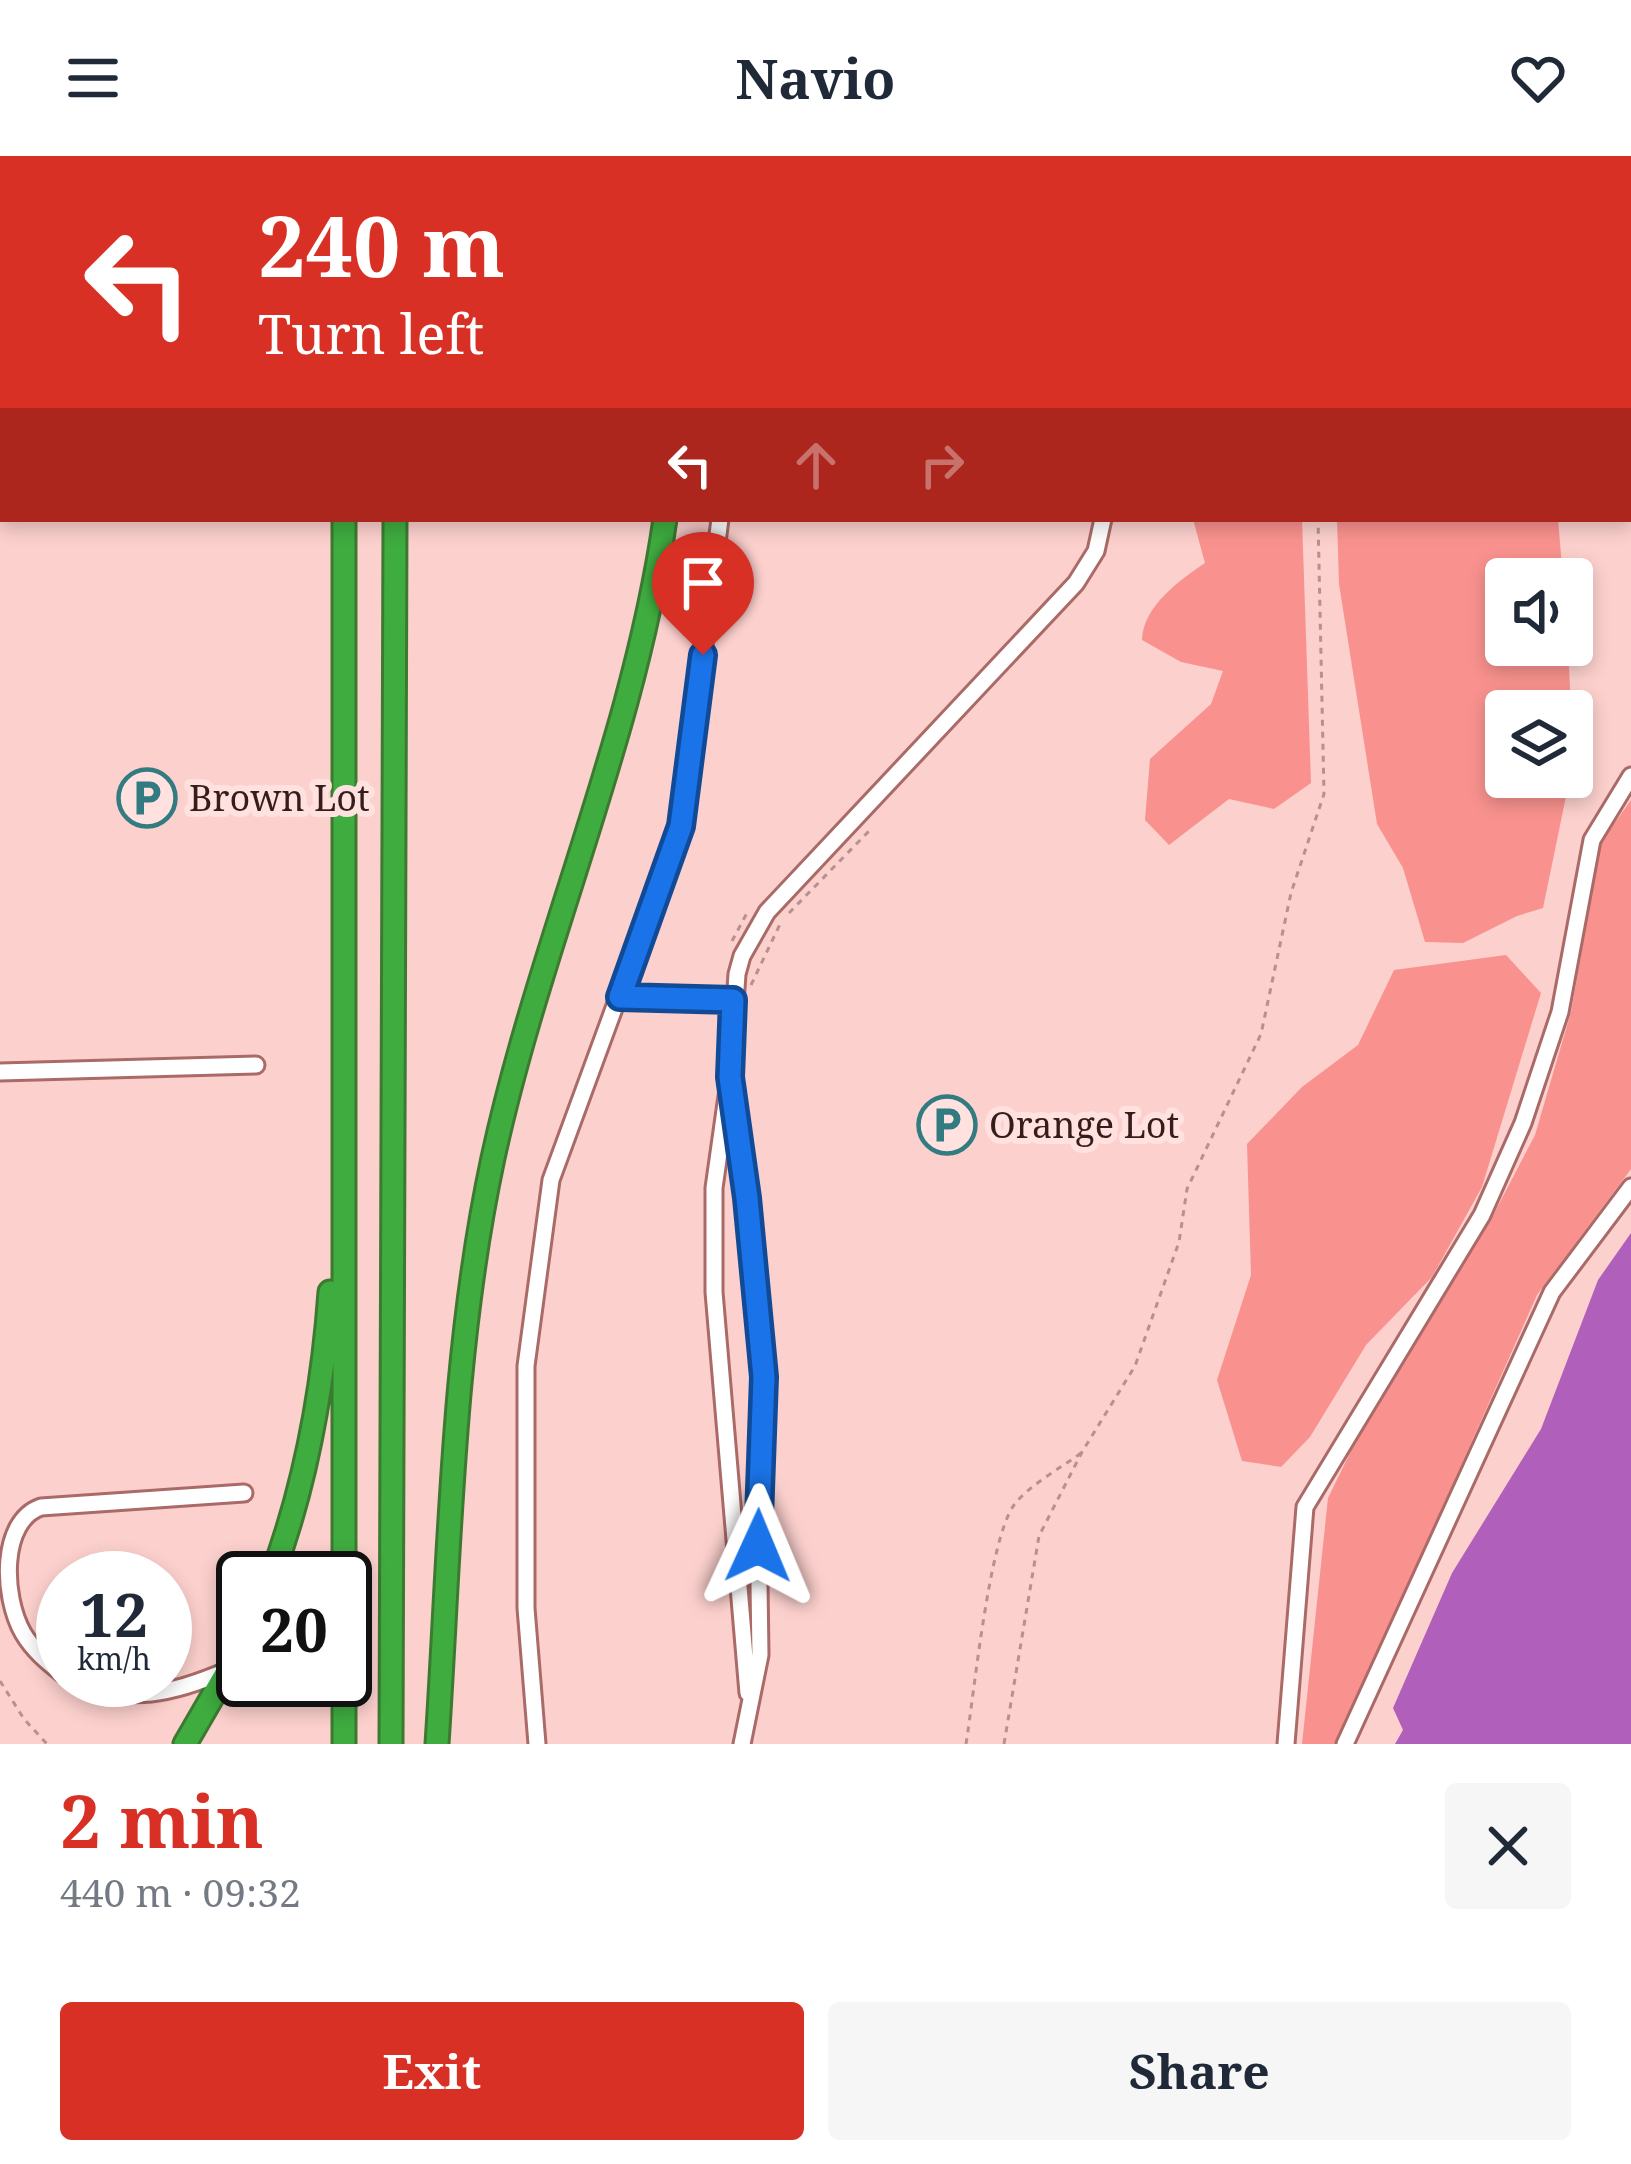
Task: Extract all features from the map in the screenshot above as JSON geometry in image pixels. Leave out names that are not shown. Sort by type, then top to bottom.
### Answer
[{"type":"highway","points":[[344,522],[344,1551]]},
{"type":"highway","points":[[392,1744],[395,522]]},
{"type":"highway","points":[[437,1744],[470,1296],[494,1157],[642,644],[664,522]]},
{"type":"highway","points":[[279,1551],[310,1448],[342,1227]]},
{"type":"highway","points":[[185,1744],[216,1693]]},
{"type":"highway","points":[[344,1707],[344,1744]]},
{"type":"lane","points":[[537,1744],[526,1608],[526,1366],[551,1180],[681,826],[720,522]]},
{"type":"lane","points":[[750,1708],[713,1292],[714,1188],[730,1077],[734,992],[742,956],[767,912],[1076,584],[1096,551],[1102,522]]},
{"type":"lane","points":[[1286,1744],[1305,1507],[1482,1216],[1523,1123],[1560,1012],[1592,840],[1631,776]]},
{"type":"lane","points":[[620,997],[734,992]]},
{"type":"lane","points":[[0,1072],[256,1065]]},
{"type":"lane","points":[[730,1077],[764,1377],[758,1510],[760,1655],[742,1744]]},
{"type":"lane","points":[[1345,1744],[1552,1292],[1631,1186]]},
{"type":"lane","points":[[36,1648],[12,1602],[6,1540],[22,1515],[41,1507],[244,1492]]},
{"type":"path","points":[[1004,1744],[1039,1536],[1082,1452],[1135,1366],[1179,1242],[1187,1189],[1261,1034],[1291,893],[1324,794],[1318,522]]},
{"type":"path","points":[[734,992],[753,985],[783,918],[870,830]]},
{"type":"path","points":[[966,1744],[1005,1526],[1015,1504],[1082,1452]]},
{"type":"path","points":[[0,1681],[47,1744]]},
{"type":"shaded area","points":[[1194,522],[1302,522],[1311,783],[1274,809],[1229,799],[1169,845],[1145,820],[1150,759],[1211,704],[1223,671],[1181,662],[1142,640],[1156,605],[1205,563]]},
{"type":"shaded area","points":[[1337,522],[1558,522],[1561,558],[1485,558],[1485,666],[1569,666],[1570,690],[1485,690],[1485,798],[1566,798],[1543,908],[1463,943],[1425,942],[1403,868],[1377,824],[1339,584]]},
{"type":"shaded area","points":[[1631,800],[1631,1169],[1537,1295],[1337,1744],[1302,1744],[1328,1498],[1367,1418],[1490,1221],[1535,1135],[1571,1012],[1601,842]]},
{"type":"shaded area","points":[[1506,955],[1541,993],[1482,1187],[1432,1277],[1366,1345],[1310,1437],[1281,1467],[1242,1461],[1217,1380],[1251,1275],[1247,1144],[1302,1087],[1358,1045],[1394,970]]},
{"type":"shaded area","points":[[1631,1233],[1631,1744],[1395,1744],[1403,1730],[1393,1708],[1452,1573],[1541,1429],[1598,1280]]},
{"type":"place","name":"Brown Lot","points":[[147,798]]},
{"type":"place","name":"Orange Lot","points":[[947,1125]]},
{"type":"route","points":[[703,655],[681,826],[620,997],[733,1000],[730,1077],[764,1377],[758,1546]]}]
